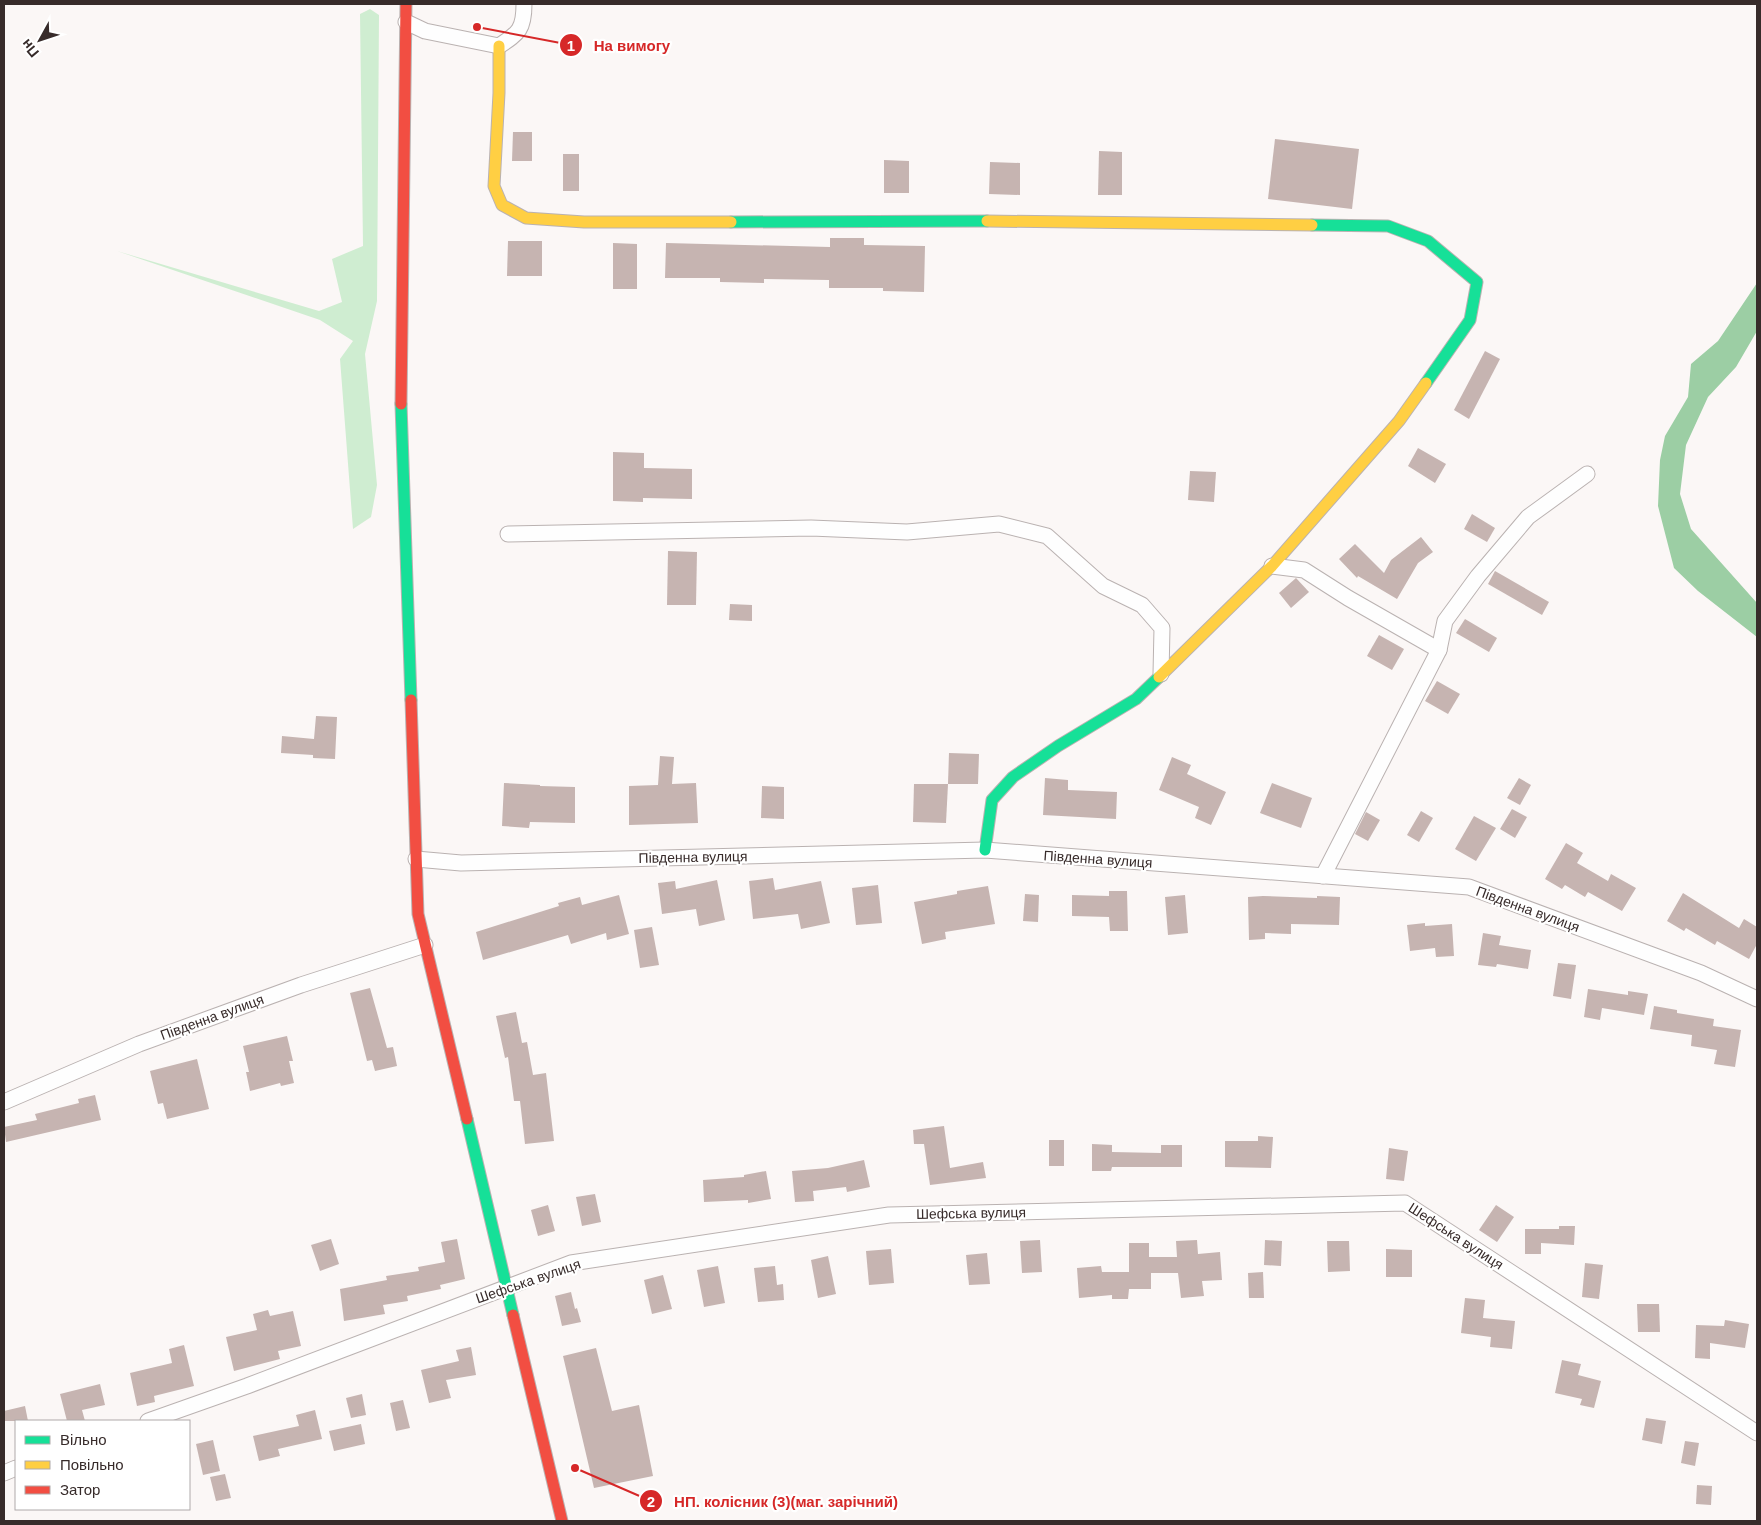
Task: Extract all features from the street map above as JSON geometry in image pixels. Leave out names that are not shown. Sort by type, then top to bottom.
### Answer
[{"type":"street","points":[[406,4],[402,393],[418,914],[562,1521]]},
{"type":"street","points":[[406,22],[426,31],[499,46],[516,36],[524,20],[524,4]]},
{"type":"street","points":[[499,46],[499,93],[494,186],[502,206],[526,218],[584,222],[947,221],[1388,226],[1428,241],[1477,282],[1470,320],[1399,421],[1272,566],[1136,699],[1058,746],[1013,777],[992,800],[985,850]]},
{"type":"street","points":[[1322,876],[1439,650],[1445,622],[1478,576],[1528,517],[1587,474]]},
{"type":"street","points":[[508,534],[811,528],[907,532],[999,524],[1046,536],[1102,586],[1142,605],[1162,628],[1161,674]]},
{"type":"street","points":[[1272,566],[1304,570],[1348,598],[1439,650]]},
{"type":"street","name":"Південна вулиця","points":[[416,859],[461,863],[985,850],[1468,887],[1701,973],[1757,999]]},
{"type":"street","name":"Південна вулиця","points":[[4,1102],[139,1044],[301,985],[426,945]]},
{"type":"street","name":"Шефська вулиця","points":[[151,1420],[247,1386],[571,1263],[889,1215],[1405,1203],[1757,1433]]},
{"type":"shaded area","points":[[370,9],[379,15],[377,301],[365,354],[377,485],[371,517],[353,529],[340,359],[353,341],[320,320],[117,251],[319,311],[342,302],[332,259],[363,246],[360,14]]},
{"type":"shaded area","points":[[1757,283],[1757,331],[1736,367],[1708,397],[1686,445],[1680,494],[1691,529],[1757,603],[1757,637],[1698,591],[1674,568],[1658,506],[1660,460],[1665,436],[1688,397],[1691,364],[1718,341]]},
{"type":"building","points":[[513,132],[532,132],[532,161],[512,161]]},
{"type":"building","points":[[1275,139],[1359,149],[1352,209],[1268,199]]},
{"type":"building","points":[[1099,151],[1122,152],[1122,195],[1098,195]]},
{"type":"building","points":[[563,154],[579,154],[579,191],[563,191]]},
{"type":"building","points":[[884,160],[909,161],[909,193],[884,193]]},
{"type":"building","points":[[990,162],[1020,163],[1020,195],[989,194]]},
{"type":"building","points":[[830,238],[864,238],[864,245],[925,246],[924,292],[883,291],[883,288],[829,288],[829,280],[764,279],[764,283],[720,282],[720,278],[665,278],[666,243],[830,247]]},
{"type":"building","points":[[508,241],[542,241],[542,276],[507,276]]},
{"type":"building","points":[[613,243],[637,244],[637,289],[613,289]]},
{"type":"building","points":[[1485,351],[1500,359],[1469,419],[1454,410]]},
{"type":"building","points":[[1418,448],[1446,464],[1435,483],[1408,466]]},
{"type":"building","points":[[613,452],[644,453],[644,468],[692,469],[692,499],[643,498],[643,502],[613,501]]},
{"type":"building","points":[[1190,471],[1216,472],[1214,502],[1188,500]]},
{"type":"building","points":[[1472,514],[1495,528],[1487,542],[1464,529]]},
{"type":"building","points":[[1421,537],[1433,552],[1418,563],[1397,599],[1358,576],[1357,578],[1339,559],[1355,544],[1384,573],[1391,560]]},
{"type":"building","points":[[668,551],[697,552],[696,605],[667,605]]},
{"type":"building","points":[[1495,571],[1549,602],[1542,615],[1488,584]]},
{"type":"building","points":[[1296,578],[1309,592],[1291,608],[1279,593]]},
{"type":"building","points":[[730,604],[752,605],[752,621],[729,620]]},
{"type":"building","points":[[1465,619],[1497,638],[1489,652],[1456,633]]},
{"type":"building","points":[[1379,635],[1404,649],[1392,670],[1367,656]]},
{"type":"building","points":[[1437,681],[1460,694],[1448,714],[1425,701]]},
{"type":"building","points":[[316,716],[337,717],[335,759],[313,758],[313,755],[281,753],[282,736],[314,739]]},
{"type":"building","points":[[949,753],[979,754],[978,784],[948,784]]},
{"type":"building","points":[[660,756],[674,757],[672,784],[696,783],[698,823],[629,825],[629,786],[658,785]]},
{"type":"building","points":[[1172,757],[1191,765],[1187,774],[1226,792],[1211,825],[1195,818],[1199,807],[1159,790]]},
{"type":"building","points":[[1045,778],[1068,780],[1068,790],[1117,792],[1116,819],[1043,815]]},
{"type":"building","points":[[1519,778],[1531,785],[1520,805],[1507,798]]},
{"type":"building","points":[[504,783],[575,787],[575,823],[530,822],[529,828],[502,826]]},
{"type":"building","points":[[1272,783],[1312,798],[1301,828],[1260,813]]},
{"type":"building","points":[[914,784],[948,784],[946,823],[913,822]]},
{"type":"building","points":[[762,786],[784,787],[784,819],[761,818]]},
{"type":"building","points":[[1512,809],[1527,817],[1515,838],[1500,829]]},
{"type":"building","points":[[1421,811],[1433,818],[1419,842],[1407,835]]},
{"type":"building","points":[[1366,812],[1380,820],[1368,841],[1355,834]]},
{"type":"building","points":[[1474,816],[1496,828],[1476,861],[1455,849]]},
{"type":"building","points":[[1566,843],[1583,853],[1577,863],[1608,881],[1611,874],[1636,888],[1622,911],[1588,892],[1585,897],[1565,885],[1562,889],[1545,879]]},
{"type":"building","points":[[773,878],[775,890],[821,881],[830,923],[801,929],[798,914],[753,919],[749,881]]},
{"type":"building","points":[[717,880],[725,920],[699,926],[696,909],[662,914],[658,883],[675,881],[676,889]]},
{"type":"building","points":[[878,885],[882,923],[856,925],[852,888]]},
{"type":"building","points":[[988,886],[995,924],[945,932],[946,939],[922,944],[914,902],[957,894],[957,891]]},
{"type":"building","points":[[1109,891],[1127,891],[1128,931],[1110,931],[1109,917],[1072,916],[1072,895],[1109,896]]},
{"type":"building","points":[[1683,893],[1739,928],[1744,919],[1757,927],[1757,944],[1749,959],[1717,941],[1715,945],[1686,928],[1684,931],[1667,921]]},
{"type":"building","points":[[1025,894],[1039,895],[1038,922],[1023,921]]},
{"type":"building","points":[[619,895],[629,934],[607,940],[606,933],[571,944],[568,935],[483,960],[476,932],[559,906],[558,903],[580,897],[582,905]]},
{"type":"building","points":[[1185,895],[1188,933],[1168,935],[1165,897]]},
{"type":"building","points":[[1248,897],[1340,897],[1339,925],[1291,924],[1291,934],[1265,933],[1265,939],[1249,940]]},
{"type":"building","points":[[1425,923],[1425,926],[1452,924],[1454,956],[1436,957],[1435,948],[1410,951],[1407,925]]},
{"type":"building","points":[[652,927],[659,965],[640,968],[634,930]]},
{"type":"building","points":[[1483,933],[1501,936],[1499,945],[1531,950],[1528,969],[1497,964],[1496,967],[1478,965]]},
{"type":"building","points":[[1558,963],[1576,965],[1571,999],[1553,996]]},
{"type":"building","points":[[370,988],[387,1048],[393,1047],[397,1066],[375,1071],[372,1060],[367,1061],[350,993]]},
{"type":"building","points":[[1588,989],[1628,995],[1628,991],[1648,994],[1644,1015],[1602,1008],[1600,1020],[1584,1017]]},
{"type":"building","points":[[1654,1006],[1677,1010],[1677,1013],[1714,1019],[1713,1026],[1741,1030],[1735,1067],[1714,1064],[1717,1050],[1691,1046],[1692,1035],[1650,1029]]},
{"type":"building","points":[[516,1012],[522,1043],[527,1042],[533,1075],[546,1073],[554,1141],[525,1144],[520,1101],[514,1101],[508,1057],[505,1058],[496,1016]]},
{"type":"building","points":[[287,1036],[293,1061],[289,1061],[294,1083],[281,1086],[280,1083],[250,1091],[246,1072],[249,1072],[243,1046]]},
{"type":"building","points":[[197,1059],[209,1109],[167,1119],[163,1103],[158,1104],[150,1071]]},
{"type":"building","points":[[95,1095],[101,1120],[6,1142],[4,1127],[37,1120],[35,1114],[79,1103],[78,1099]]},
{"type":"building","points":[[944,1126],[950,1168],[983,1162],[986,1178],[930,1185],[924,1144],[914,1144],[913,1130]]},
{"type":"building","points":[[1258,1136],[1273,1137],[1271,1168],[1225,1167],[1225,1141],[1258,1141]]},
{"type":"building","points":[[1049,1140],[1064,1140],[1064,1166],[1049,1166]]},
{"type":"building","points":[[1092,1144],[1112,1145],[1112,1152],[1161,1153],[1161,1145],[1182,1145],[1182,1167],[1112,1167],[1111,1171],[1092,1171]]},
{"type":"building","points":[[1389,1148],[1408,1151],[1404,1181],[1386,1179]]},
{"type":"building","points":[[864,1160],[870,1187],[847,1192],[846,1187],[813,1191],[814,1201],[795,1202],[792,1171],[828,1168]]},
{"type":"building","points":[[766,1171],[771,1199],[748,1203],[748,1200],[704,1202],[703,1180],[744,1177],[744,1175]]},
{"type":"building","points":[[595,1194],[601,1222],[582,1226],[576,1197]]},
{"type":"building","points":[[548,1205],[555,1231],[538,1236],[531,1210]]},
{"type":"building","points":[[1496,1205],[1514,1217],[1497,1242],[1479,1230]]},
{"type":"building","points":[[1559,1226],[1575,1226],[1574,1245],[1541,1243],[1541,1254],[1525,1254],[1525,1229],[1559,1229]]},
{"type":"building","points":[[331,1239],[339,1264],[320,1271],[311,1245]]},
{"type":"building","points":[[457,1239],[465,1279],[440,1285],[441,1289],[407,1296],[408,1301],[383,1305],[385,1314],[344,1321],[340,1289],[387,1280],[386,1276],[419,1271],[418,1267],[445,1262],[441,1242]]},
{"type":"building","points":[[1040,1240],[1042,1272],[1022,1273],[1020,1241]]},
{"type":"building","points":[[1197,1240],[1198,1254],[1220,1252],[1222,1280],[1202,1281],[1204,1296],[1181,1298],[1178,1273],[1151,1273],[1151,1289],[1129,1289],[1128,1299],[1112,1299],[1112,1295],[1079,1298],[1077,1268],[1101,1266],[1102,1272],[1129,1272],[1129,1243],[1149,1243],[1149,1257],[1177,1257],[1176,1241]]},
{"type":"building","points":[[1265,1240],[1282,1241],[1281,1266],[1264,1265]]},
{"type":"building","points":[[1327,1241],[1349,1241],[1350,1271],[1328,1272]]},
{"type":"building","points":[[891,1249],[894,1283],[869,1285],[866,1251]]},
{"type":"building","points":[[1386,1249],[1412,1250],[1412,1277],[1386,1277]]},
{"type":"building","points":[[987,1253],[990,1284],[969,1285],[966,1255]]},
{"type":"building","points":[[828,1256],[836,1294],[818,1298],[811,1260]]},
{"type":"building","points":[[1585,1263],[1603,1265],[1599,1299],[1582,1297]]},
{"type":"building","points":[[718,1266],[725,1303],[704,1307],[697,1270]]},
{"type":"building","points":[[775,1266],[777,1285],[783,1284],[784,1300],[758,1302],[754,1268]]},
{"type":"building","points":[[1263,1272],[1264,1298],[1249,1298],[1248,1273]]},
{"type":"building","points":[[663,1275],[672,1309],[652,1314],[644,1280]]},
{"type":"building","points":[[571,1292],[575,1309],[577,1308],[581,1322],[562,1326],[555,1296]]},
{"type":"building","points":[[1465,1298],[1485,1300],[1483,1318],[1515,1321],[1512,1349],[1490,1347],[1491,1337],[1461,1333]]},
{"type":"building","points":[[1637,1304],[1659,1304],[1660,1332],[1638,1332]]},
{"type":"building","points":[[268,1310],[270,1316],[293,1311],[301,1346],[278,1351],[280,1359],[234,1371],[226,1337],[257,1330],[253,1314]]},
{"type":"building","points":[[1725,1320],[1749,1324],[1745,1348],[1710,1343],[1710,1359],[1695,1358],[1696,1325],[1724,1326]]},
{"type":"building","points":[[184,1345],[194,1386],[154,1396],[155,1402],[137,1406],[130,1373],[172,1363],[169,1349]]},
{"type":"building","points":[[471,1347],[476,1375],[446,1380],[451,1398],[429,1403],[421,1370],[459,1361],[456,1350]]},
{"type":"building","points":[[596,1348],[612,1411],[639,1405],[653,1476],[594,1488],[563,1356]]},
{"type":"building","points":[[1562,1360],[1581,1364],[1578,1375],[1601,1381],[1594,1408],[1580,1405],[1582,1399],[1555,1393]]},
{"type":"building","points":[[100,1384],[105,1405],[82,1410],[85,1420],[67,1420],[60,1394]]},
{"type":"building","points":[[362,1394],[366,1415],[351,1418],[346,1398]]},
{"type":"building","points":[[403,1400],[410,1428],[396,1431],[390,1403]]},
{"type":"building","points":[[25,1406],[28,1420],[4,1421],[4,1411]]},
{"type":"building","points":[[315,1410],[322,1439],[278,1449],[280,1456],[259,1461],[253,1436],[299,1426],[296,1415]]},
{"type":"building","points":[[1646,1418],[1666,1421],[1662,1444],[1642,1440]]},
{"type":"building","points":[[361,1424],[365,1444],[334,1451],[329,1431]]},
{"type":"building","points":[[213,1440],[220,1471],[203,1475],[196,1444]]},
{"type":"building","points":[[1685,1441],[1699,1443],[1695,1466],[1681,1463]]},
{"type":"building","points":[[225,1474],[231,1498],[216,1501],[210,1477]]},
{"type":"building","points":[[1697,1485],[1712,1486],[1711,1505],[1696,1504]]},
{"type":"traffic: fast","points":[[731,222],[987,221]]},
{"type":"traffic: fast","points":[[1312,225],[1388,226],[1428,241],[1477,282],[1470,320],[1426,383]]},
{"type":"traffic: fast","points":[[401,404],[411,700]]},
{"type":"traffic: fast","points":[[985,850],[992,800],[1013,777],[1058,746],[1136,699],[1159,677]]},
{"type":"traffic: fast","points":[[467,1119],[513,1315]]},
{"type":"traffic: slow","points":[[499,46],[499,93],[494,186],[502,205],[526,218],[584,222],[731,222]]},
{"type":"traffic: slow","points":[[987,221],[1312,225]]},
{"type":"traffic: slow","points":[[1159,677],[1272,566],[1399,421],[1426,383]]},
{"type":"traffic: jam","points":[[401,404],[406,4]]},
{"type":"traffic: jam","points":[[411,700],[418,914],[467,1119]]},
{"type":"traffic: jam","points":[[513,1315],[562,1521]]},
{"type":"place","name":"На вимогу","points":[[477,27]]},
{"type":"place","name":"НП. колісник (3)(маг. зарічний)","points":[[575,1468]]}]
